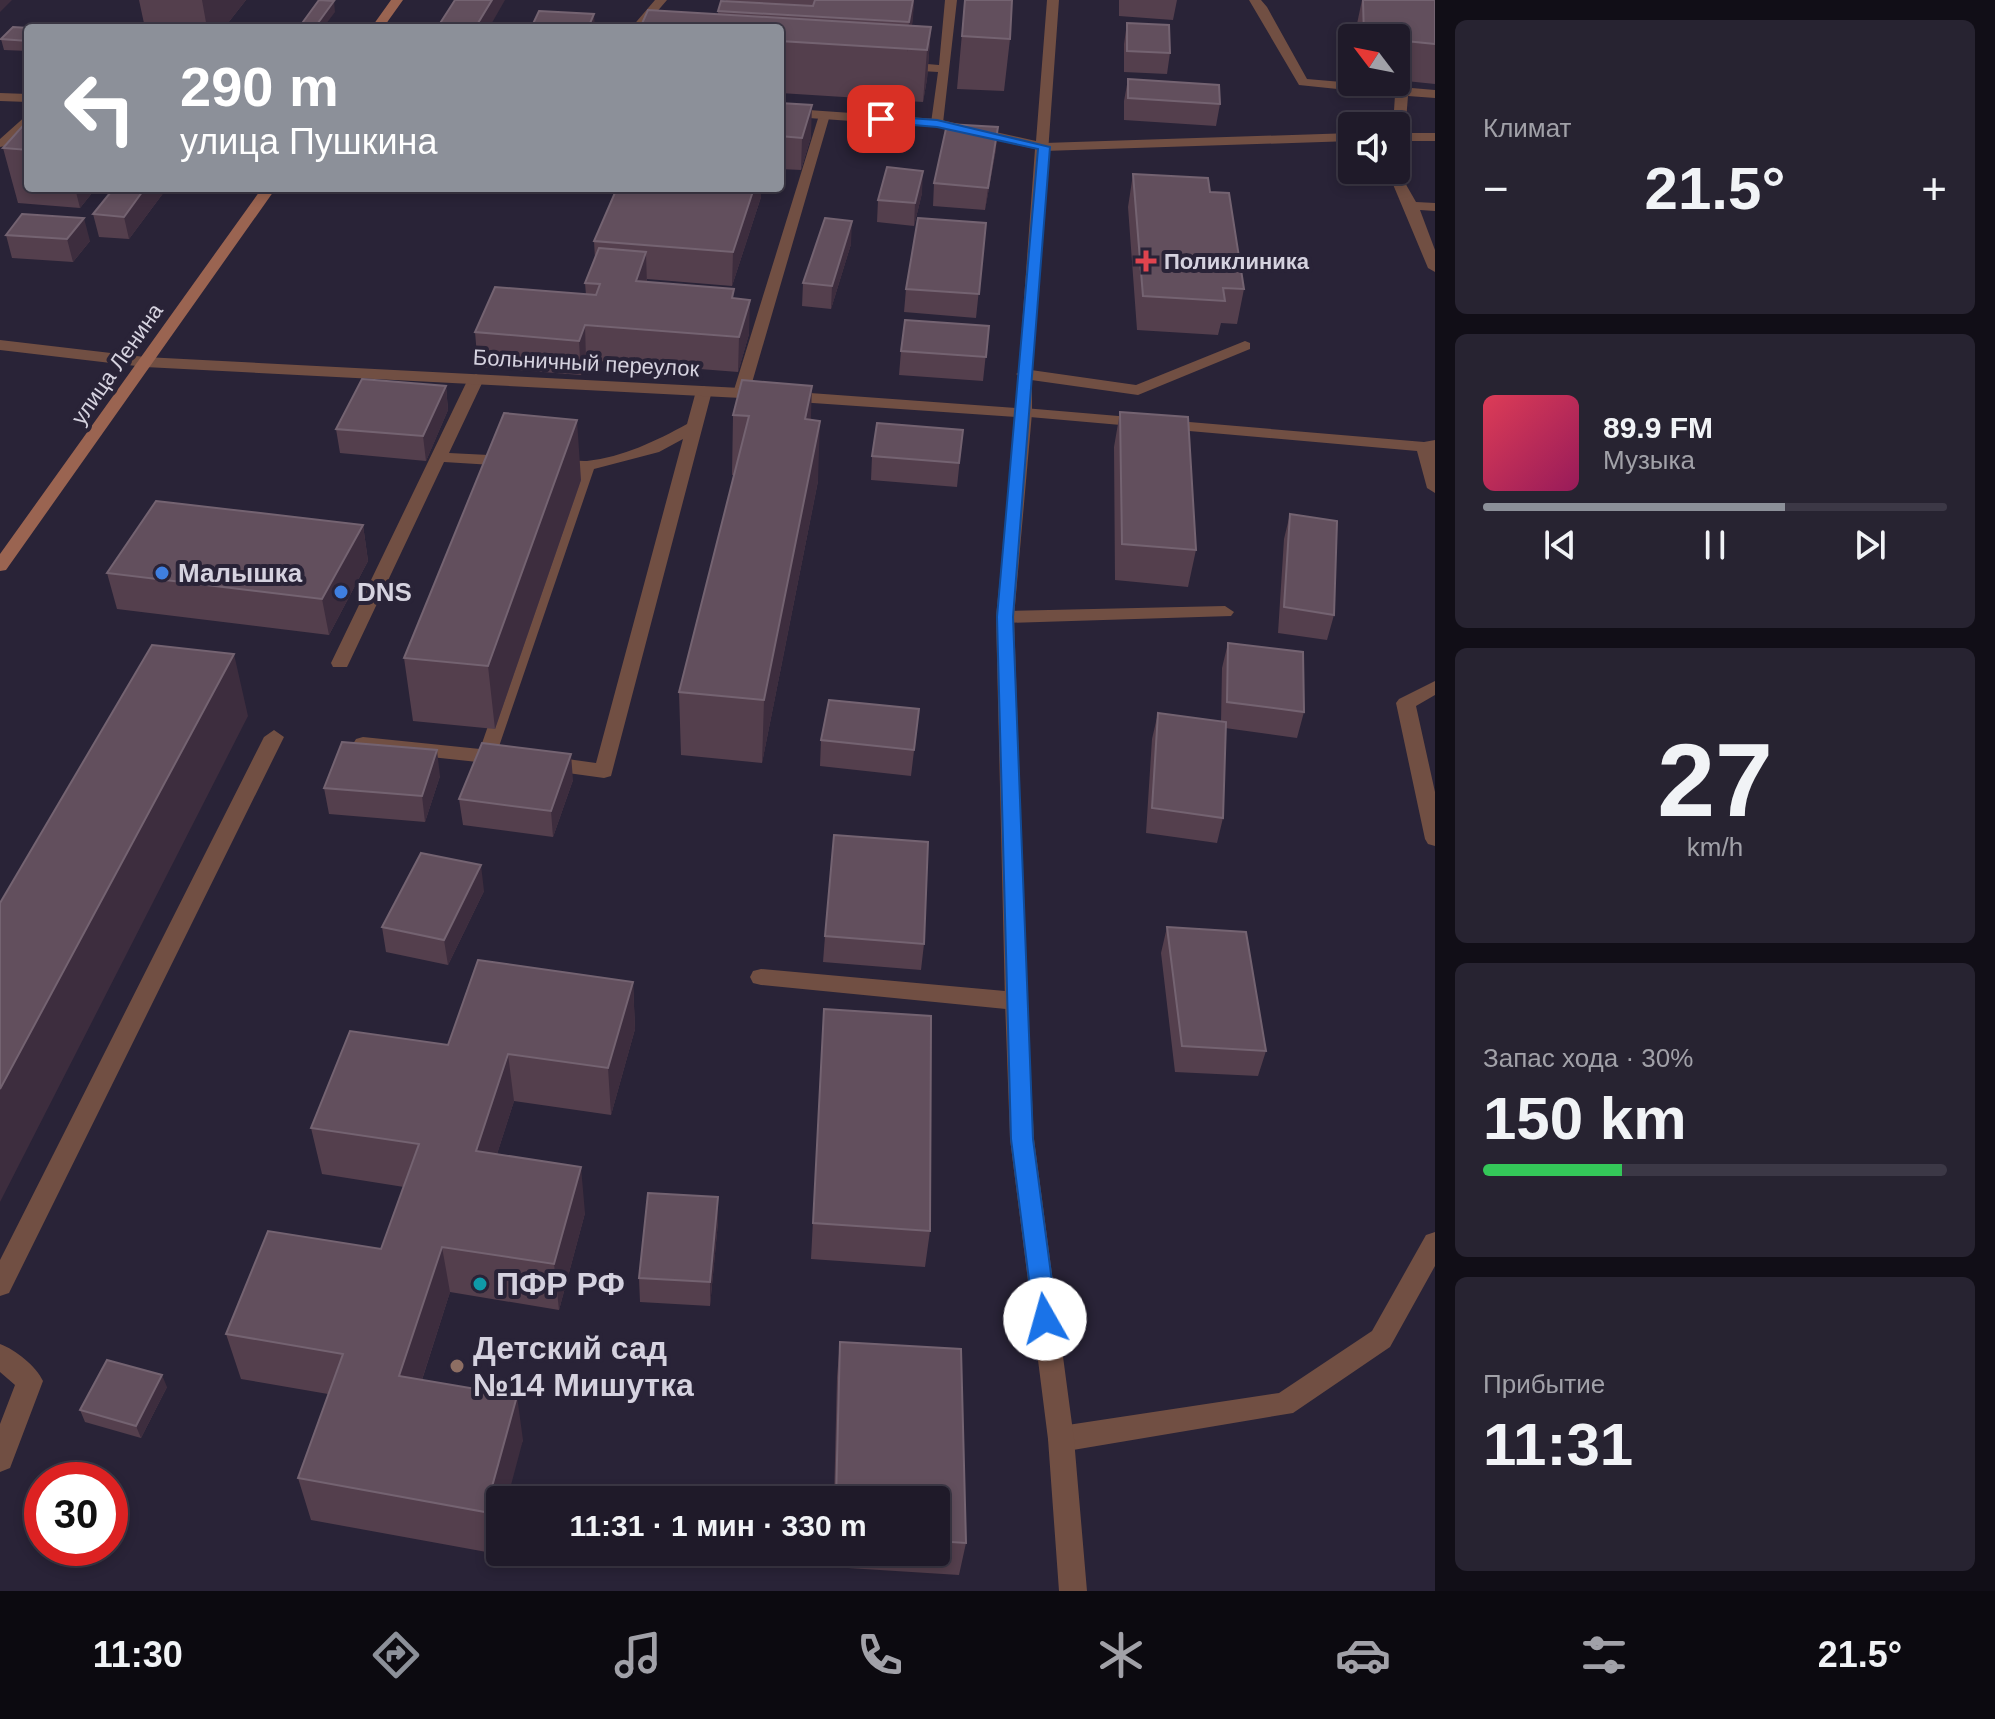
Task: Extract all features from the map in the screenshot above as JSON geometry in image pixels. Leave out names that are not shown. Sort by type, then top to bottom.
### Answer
[{"type":"main road","points":[[380,24],[397,0]]},
{"type":"main road","name":"улица Ленина","points":[[0,566],[266,192]]},
{"type":"street","points":[[640,24],[661,0]]},
{"type":"street","points":[[937,123],[951,0]]},
{"type":"street","points":[[1053,0],[1024,374],[1024,413],[1005,617],[1022,1139],[1061,1439],[1073,1591]]},
{"type":"street","points":[[1255,0],[1303,82],[1338,86]]},
{"type":"street","points":[[885,65],[945,69]]},
{"type":"street","points":[[1410,92],[1435,94]]},
{"type":"street","points":[[0,97],[24,98]]},
{"type":"street","points":[[784,112],[937,123],[1044,147],[1338,137]]},
{"type":"street","points":[[741,393],[824,115]]},
{"type":"street","points":[[0,143],[5,142],[24,122]]},
{"type":"street","points":[[1325,137],[1338,140]]},
{"type":"street","points":[[1410,137],[1435,137]]},
{"type":"street","points":[[1401,184],[1435,268]]},
{"type":"street","points":[[1411,206],[1435,207]]},
{"type":"street","name":"Больничный переулок","points":[[0,345],[145,362],[741,393],[1430,446]]},
{"type":"street","points":[[1024,374],[1138,390],[1245,346]]},
{"type":"street","points":[[340,663],[476,379]]},
{"type":"street","points":[[531,761],[604,771],[704,391]]},
{"type":"street","points":[[439,457],[587,466],[653,449],[694,427]]},
{"type":"street","points":[[1430,446],[1435,488]]},
{"type":"street","points":[[363,744],[494,757],[587,466]]},
{"type":"street","points":[[1005,617],[1225,612]]},
{"type":"street","points":[[1435,687],[1406,703],[1435,839]]},
{"type":"street","points":[[0,1285],[274,737]]},
{"type":"street","points":[[761,977],[1016,1001]]},
{"type":"street","points":[[1061,1439],[1284,1404],[1381,1339],[1435,1243]]},
{"type":"street","points":[[0,1356],[30,1381],[0,1459]]},
{"type":"building","points":[[319,0],[334,1],[317,24],[301,24]]},
{"type":"building","points":[[455,0],[492,0],[477,24],[440,24]]},
{"type":"building","points":[[815,0],[913,0],[909,22],[718,11],[721,1],[813,6]]},
{"type":"building","points":[[965,0],[1012,0],[1010,39],[962,36]]},
{"type":"building","points":[[1363,0],[1435,0],[1435,44],[1410,41],[1410,24],[1364,24]]},
{"type":"building","points":[[648,10],[931,27],[927,50],[784,41],[784,24],[642,24]]},
{"type":"building","points":[[539,11],[594,14],[590,24],[533,24]]},
{"type":"building","points":[[1127,23],[1169,25],[1170,53],[1127,51]]},
{"type":"building","points":[[13,27],[24,28],[24,41],[1,39]]},
{"type":"building","points":[[1128,79],[1219,85],[1220,104],[1128,98]]},
{"type":"building","points":[[784,103],[812,105],[802,138],[784,136]]},
{"type":"building","points":[[24,124],[24,150],[3,148]]},
{"type":"building","points":[[947,124],[998,127],[988,188],[934,183]]},
{"type":"building","points":[[887,167],[923,171],[915,203],[878,200]]},
{"type":"building","points":[[1133,174],[1208,178],[1210,192],[1229,193],[1244,289],[1223,288],[1225,301],[1143,296]]},
{"type":"building","points":[[111,192],[142,192],[124,217],[93,214]]},
{"type":"building","points":[[615,192],[753,192],[733,252],[594,241]]},
{"type":"building","points":[[22,214],[84,218],[67,239],[6,235]]},
{"type":"building","points":[[825,218],[852,221],[832,286],[803,283]]},
{"type":"building","points":[[918,218],[986,223],[979,294],[906,289]]},
{"type":"building","points":[[599,248],[646,252],[636,281],[734,289],[732,298],[750,300],[739,337],[585,325],[579,341],[475,332],[495,287],[596,295],[600,284],[585,283]]},
{"type":"building","points":[[905,320],[989,326],[986,357],[901,351]]},
{"type":"building","points":[[362,379],[446,386],[423,436],[336,429]]},
{"type":"building","points":[[742,380],[812,386],[805,419],[820,421],[764,700],[679,692],[749,416],[733,415]]},
{"type":"building","points":[[1120,412],[1188,417],[1196,550],[1122,544]]},
{"type":"building","points":[[504,413],[577,420],[488,666],[404,658]]},
{"type":"building","points":[[877,423],[963,430],[959,463],[872,456]]},
{"type":"building","points":[[156,501],[363,525],[322,599],[107,573]]},
{"type":"building","points":[[1290,514],[1337,521],[1334,615],[1284,607]]},
{"type":"building","points":[[1228,643],[1303,652],[1304,712],[1227,702]]},
{"type":"building","points":[[152,645],[234,654],[0,1089],[0,903]]},
{"type":"building","points":[[829,700],[919,709],[914,750],[821,740]]},
{"type":"building","points":[[1158,713],[1226,722],[1223,818],[1152,808]]},
{"type":"building","points":[[342,742],[437,750],[422,796],[324,788]]},
{"type":"building","points":[[482,743],[571,754],[551,811],[459,799]]},
{"type":"building","points":[[834,835],[928,842],[924,944],[825,936]]},
{"type":"building","points":[[421,853],[481,865],[444,940],[382,927]]},
{"type":"building","points":[[1167,927],[1246,932],[1266,1051],[1182,1046]]},
{"type":"building","name":"ПФР РФ","points":[[478,960],[633,982],[608,1068],[508,1054],[476,1151],[581,1167],[554,1264],[442,1247],[399,1376],[517,1396],[492,1486],[486,1486],[485,1512],[298,1478],[343,1354],[226,1334],[268,1231],[381,1249],[419,1144],[311,1128],[350,1031],[448,1045]]},
{"type":"building","points":[[824,1009],[931,1016],[930,1231],[813,1223]]},
{"type":"building","points":[[648,1193],[718,1197],[710,1282],[639,1278]]},
{"type":"building","points":[[840,1342],[961,1349],[966,1543],[950,1542],[950,1486],[836,1486]]},
{"type":"building","points":[[107,1360],[162,1375],[136,1426],[80,1410]]},
{"type":"place","name":"Поликлиника","points":[[1146,261]]},
{"type":"place","name":"Малышка","points":[[162,573]]},
{"type":"place","name":"DNS","points":[[341,592]]},
{"type":"place","name":"ПФР РФ","points":[[480,1284]]},
{"type":"place","name":"Детский сад №14 Мишутка","points":[[457,1366]]},
{"type":"route","points":[[881,119],[937,123],[1044,147],[1005,617],[1022,1139],[1045,1319]]}]
